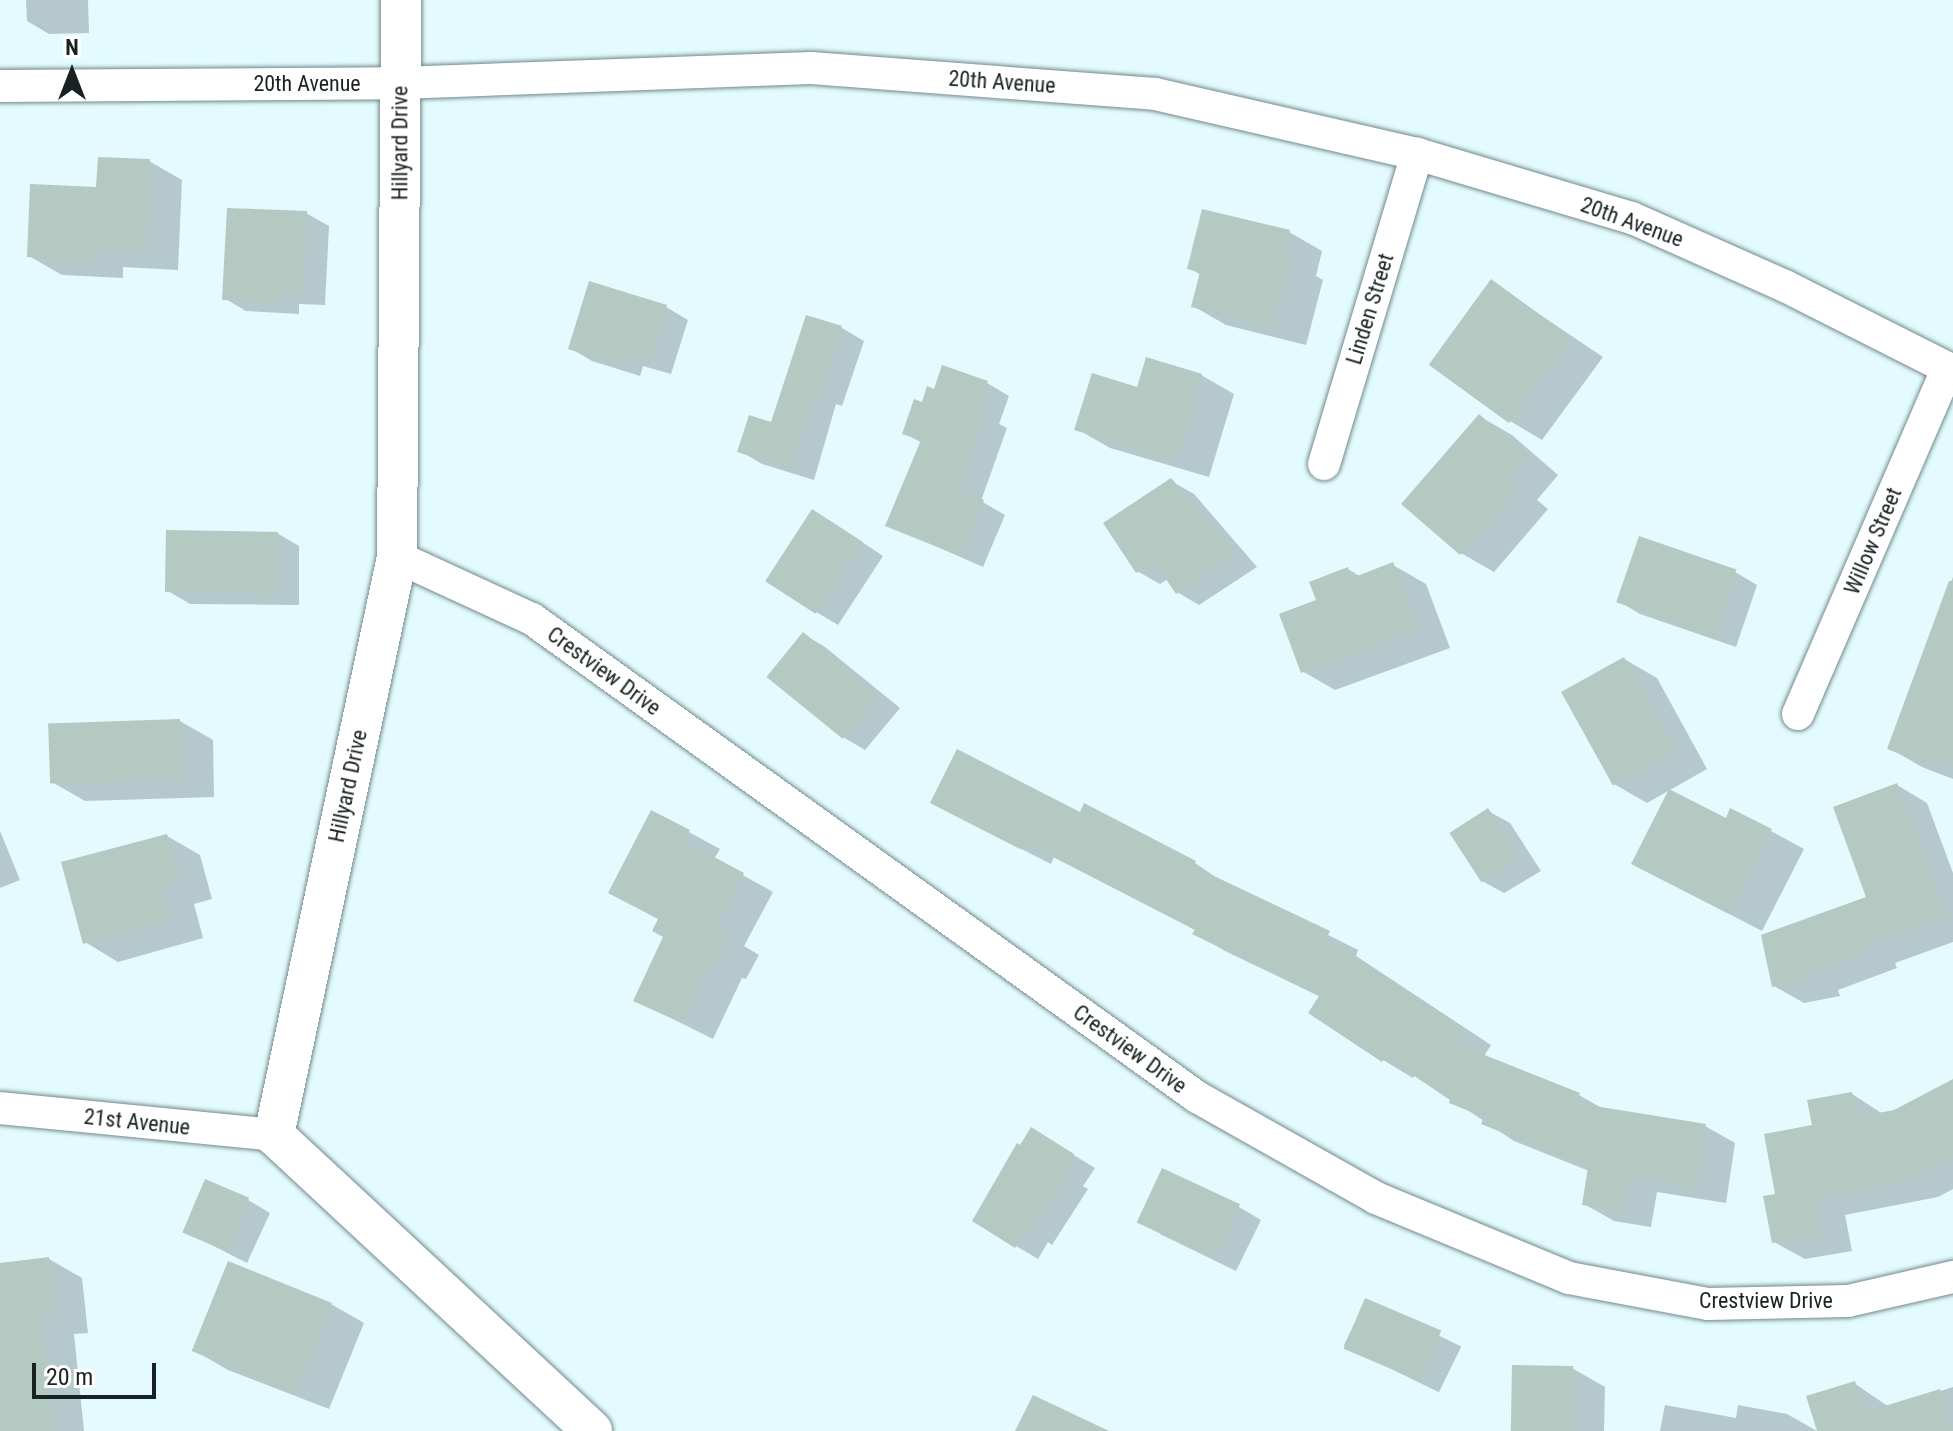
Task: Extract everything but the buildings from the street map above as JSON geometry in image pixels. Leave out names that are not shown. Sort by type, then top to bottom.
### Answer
[{"type":"street","name":"Hillyard Drive","points":[[274,1135],[397,557],[401,0]]},
{"type":"street","name":"20th Avenue","points":[[0,86],[400,83],[811,68],[1155,94],[1417,154],[1632,218],[1785,286],[1950,370]]},
{"type":"street","name":"Linden Street","points":[[1324,464],[1417,154]]},
{"type":"street","name":"Willow Street","points":[[1798,714],[1950,370]]},
{"type":"street","name":"Crestview Drive","points":[[397,557],[532,619],[1197,1097],[1376,1198],[1569,1278],[1708,1304],[1848,1301],[1953,1277]]},
{"type":"street","name":"21st Avenue","points":[[0,1108],[274,1135]]},
{"type":"street","points":[[274,1135],[592,1431]]}]
